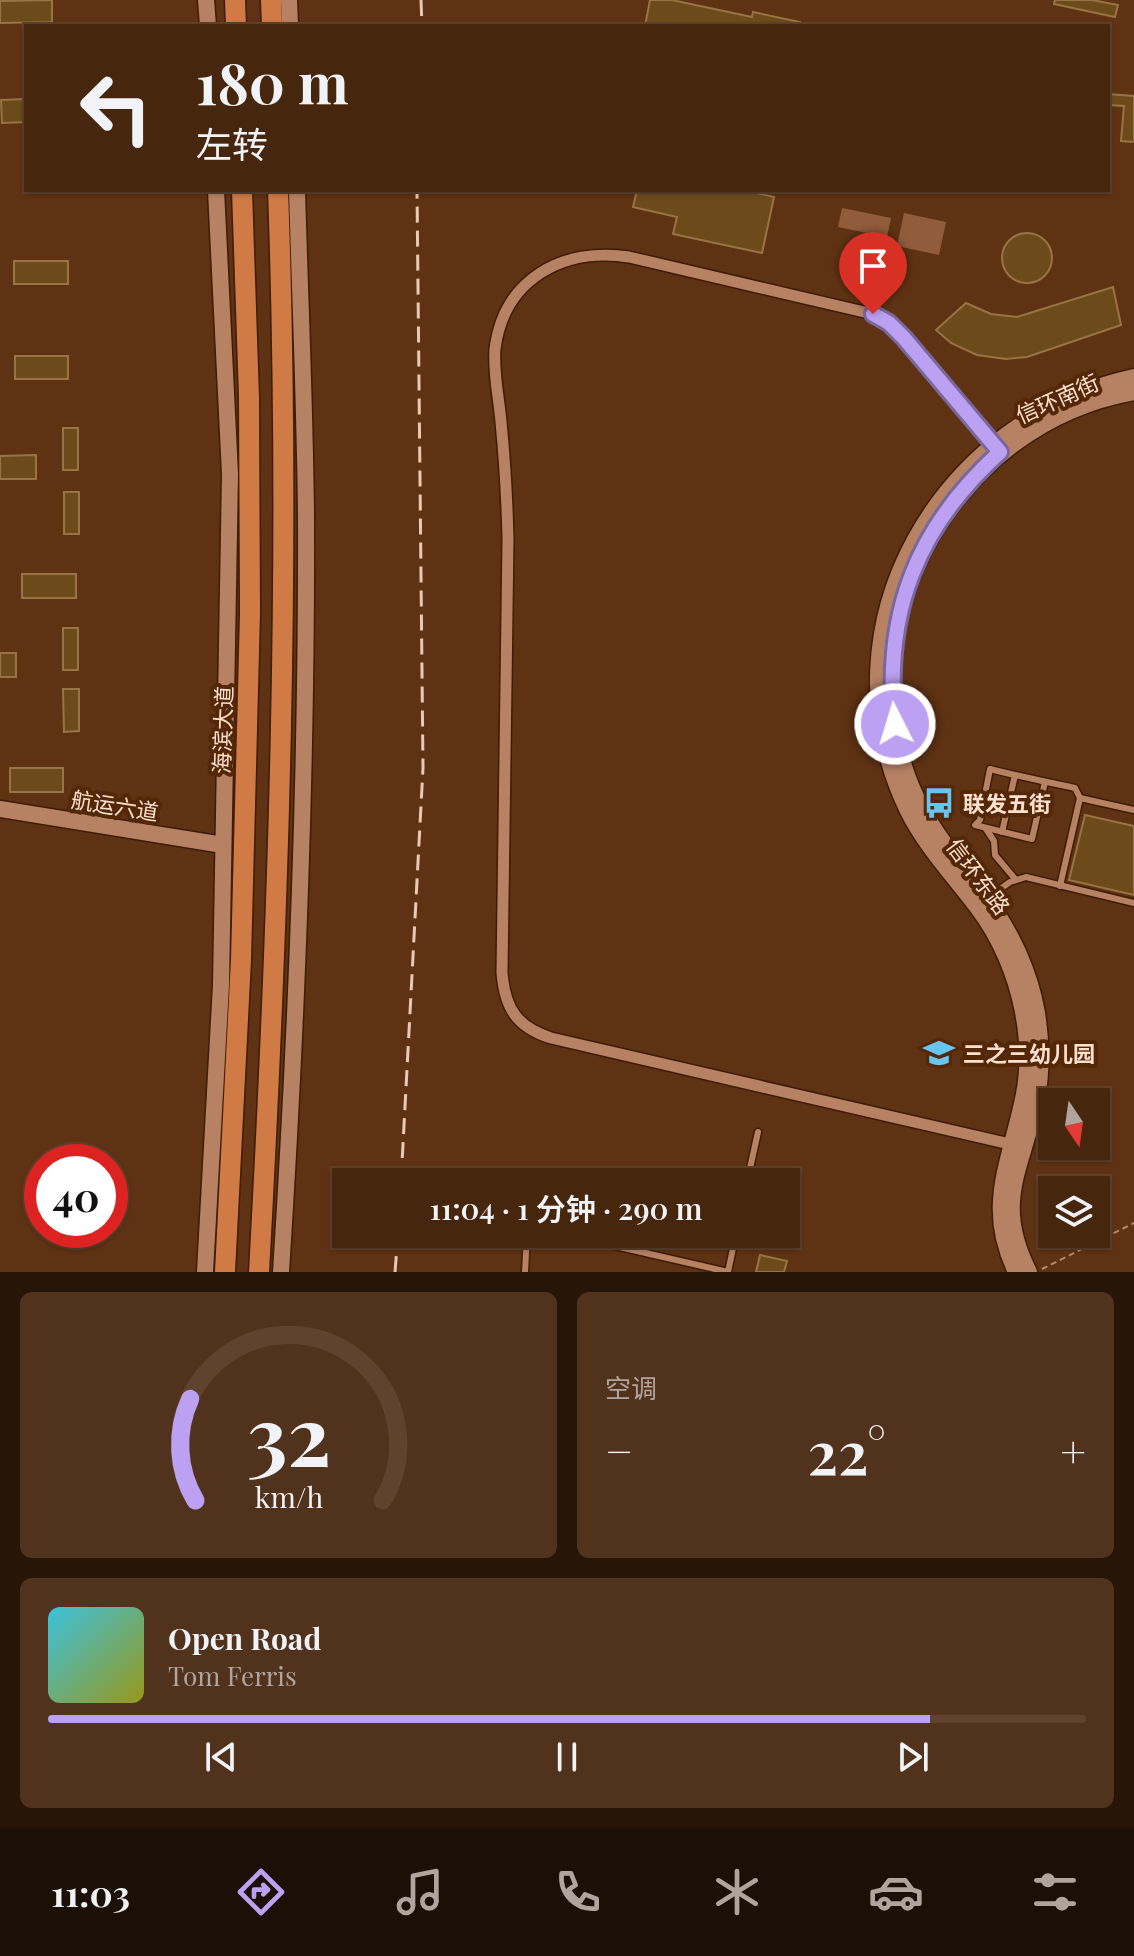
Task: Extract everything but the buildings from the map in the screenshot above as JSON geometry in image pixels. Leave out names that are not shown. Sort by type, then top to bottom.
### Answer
[{"type":"highway","points":[[235,0],[236,24]]},
{"type":"highway","points":[[271,0],[272,24]]},
{"type":"highway","name":"海滨大道","points":[[225,1272],[241,960],[250,613],[249,397],[242,192]]},
{"type":"highway","points":[[259,1272],[275,971],[285,637],[286,507],[278,192]]},
{"type":"main road","points":[[206,0],[208,24]]},
{"type":"main road","points":[[289,0],[290,24]]},
{"type":"main road","points":[[205,1272],[221,985],[230,474],[216,192]]},
{"type":"main road","points":[[281,1272],[296,992],[304,669],[306,515],[297,192]]},
{"type":"main road","name":"信环南街","points":[[997,447],[1051,405],[1094,386],[1134,377]]},
{"type":"main road","name":"信环南街","points":[[997,447],[1083,405],[1134,392]]},
{"type":"main road","name":"信环东路","points":[[997,447],[943,494],[907,555],[888,606],[880,680],[884,735],[900,791],[928,844],[982,903],[1006,957],[1023,1012],[1027,1046],[1025,1085],[1011,1204],[1014,1235],[1032,1272]]},
{"type":"main road","name":"航运六道","points":[[0,809],[223,845]]},
{"type":"main road","name":"信环东路","points":[[1016,1146],[1000,1200],[1003,1236],[1016,1272]]},
{"type":"street","points":[[997,447],[904,338],[889,323],[873,314],[647,261],[593,254],[571,258],[551,267],[536,276],[515,297],[502,319],[497,336],[495,372],[507,479],[508,539],[502,973],[507,999],[518,1020],[526,1028],[551,1038],[1016,1146]]},
{"type":"lane","points":[[1045,782],[1032,839],[975,825],[980,820],[990,769],[1075,788],[1080,798],[1060,886]]},
{"type":"lane","points":[[1002,832],[1015,775]]},
{"type":"lane","points":[[1080,798],[1134,810]]},
{"type":"lane","points":[[986,829],[994,841],[995,855],[1016,880]]},
{"type":"lane","points":[[982,903],[1016,880],[1026,877],[1134,903]]},
{"type":"lane","points":[[750,1168],[758,1132]]},
{"type":"lane","points":[[525,1272],[526,1248]]},
{"type":"lane","points":[[624,1248],[728,1272],[733,1248]]},
{"type":"path","points":[[1032,1272],[1134,1223]]},
{"type":"shaded area","points":[[842,208],[891,218],[887,237],[838,227]]},
{"type":"shaded area","points":[[904,213],[946,222],[939,255],[897,246]]},
{"type":"railway","points":[[421,0],[422,24]]},
{"type":"railway","points":[[402,1168],[423,768],[417,192]]},
{"type":"railway","points":[[395,1272],[397,1248]]},
{"type":"place","name":"联发五街","points":[[939,803]]},
{"type":"place","name":"三之三幼儿园","points":[[939,1053]]},
{"type":"route","points":[[873,314],[889,323],[904,338],[1000,452],[968,483],[943,515],[923,547],[908,583],[899,614],[891,669],[895,724]]}]
